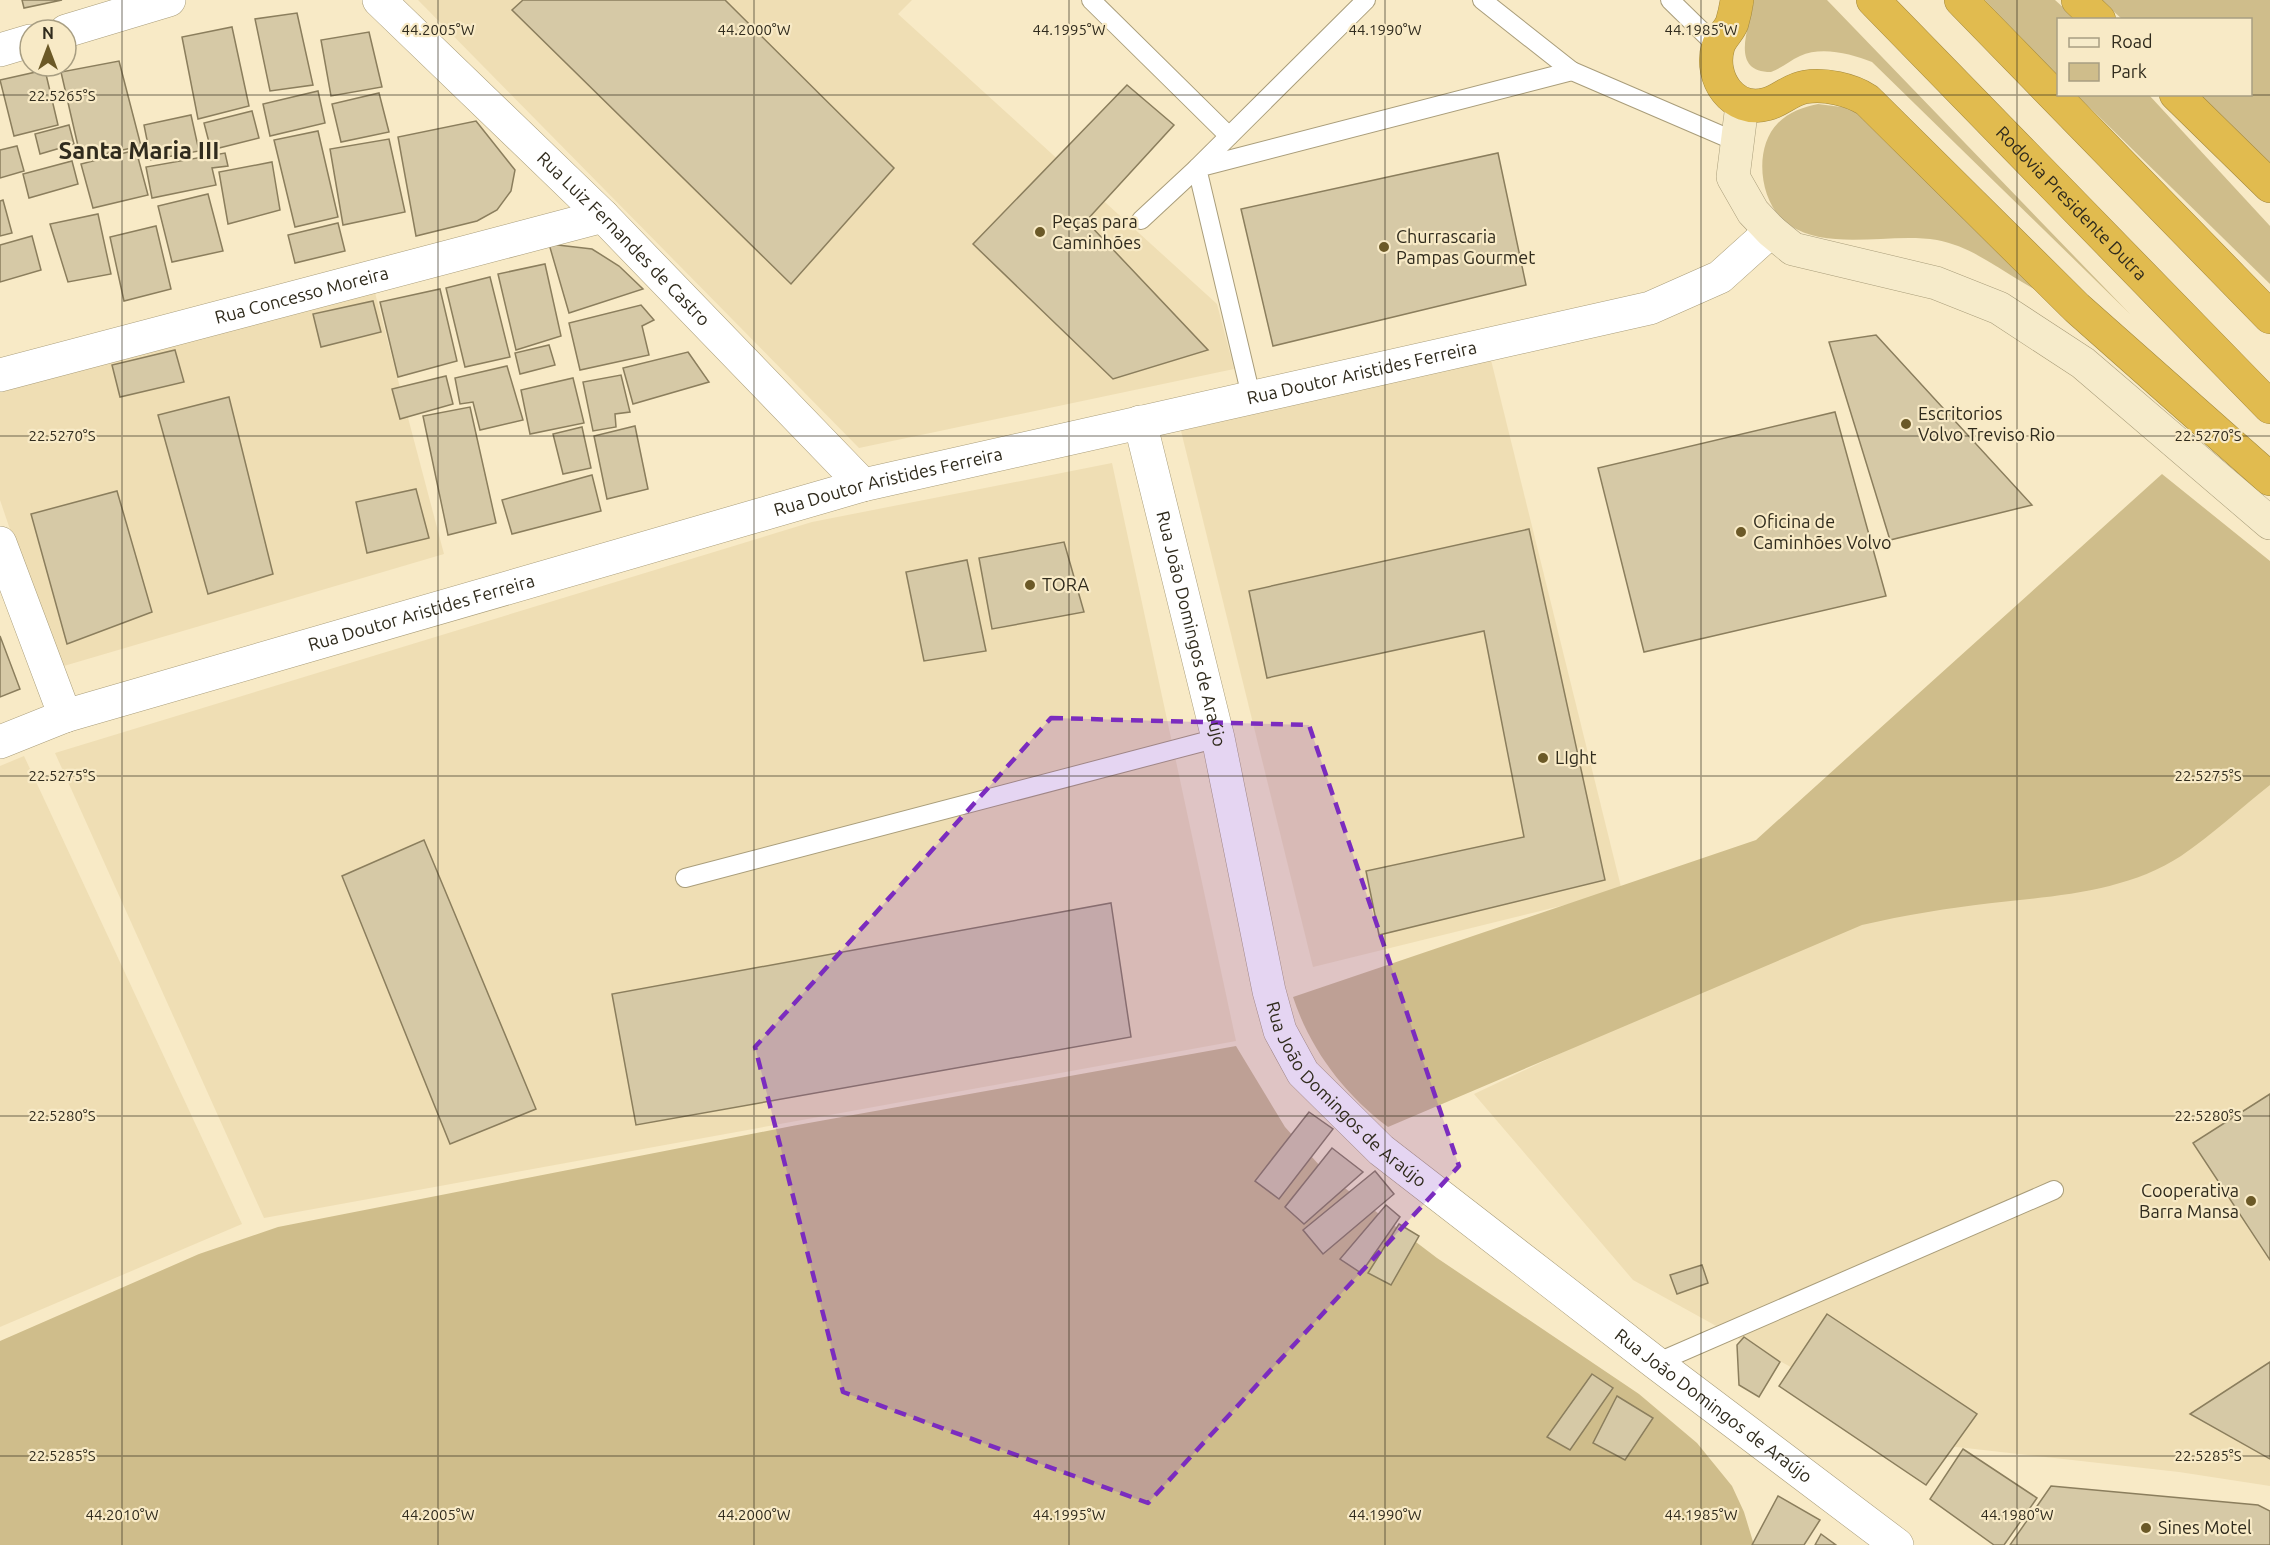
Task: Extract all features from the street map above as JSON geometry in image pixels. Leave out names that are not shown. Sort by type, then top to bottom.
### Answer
[{"type":"highway","points":[[1737,0],[1732,23],[1718,46],[1717,65],[1721,85],[1730,97],[1742,105],[1765,105],[1802,87],[1811,87],[1845,90],[1867,100],[2076,308],[2270,479]]},
{"type":"highway","name":"Rodovia Presidente Dutra","points":[[1873,0],[2270,407]]},
{"type":"highway","points":[[1961,0],[2270,317]]},
{"type":"highway","points":[[2078,0],[2096,18]]},
{"type":"highway","points":[[2178,96],[2270,186]]},
{"type":"main road","points":[[1742,105],[1733,177],[1753,212],[1793,249],[1936,283],[1999,308],[2083,363],[2270,523]]},
{"type":"street","points":[[78,27],[169,0]]},
{"type":"street","name":"Rua Luiz Fernandes de Castro","points":[[379,0],[603,216],[863,484]]},
{"type":"street","points":[[0,50],[18,45]]},
{"type":"street","name":"Rua Concesso Moreira","points":[[0,375],[603,216]]},
{"type":"street","name":"Rua Doutor Aristides Ferreira","points":[[0,742],[66,716],[863,484],[1650,308],[1720,277],[1771,231]]},
{"type":"street","name":"Rua João Domingos de Araújo","points":[[1140,422],[1218,738],[1269,991],[1280,1031],[1303,1073],[1381,1150],[1656,1363],[1898,1545]]},
{"type":"street","points":[[0,543],[66,716]]},
{"type":"lane","points":[[1091,0],[1229,136]]},
{"type":"lane","points":[[1141,220],[1197,168],[1366,0]]},
{"type":"lane","points":[[1482,0],[1572,71],[1737,142]]},
{"type":"lane","points":[[1670,0],[1718,46]]},
{"type":"lane","points":[[1197,168],[1572,71]]},
{"type":"lane","points":[[1197,168],[1251,396]]},
{"type":"lane","points":[[685,878],[1218,738]]},
{"type":"lane","points":[[1656,1363],[2054,1190]]},
{"type":"highlighted area","points":[[1051,718],[1309,725],[1459,1166],[1148,1503],[843,1392],[755,1047]]},
{"type":"shaded area","points":[[418,0],[912,0],[898,14],[1217,304],[1234,369],[859,448]]},
{"type":"shaded area","points":[[374,289],[444,554],[57,668],[0,500],[0,384]]},
{"type":"shaded area","name":"LIght","points":[[1490,356],[1622,891],[1313,967],[1181,431]]},
{"type":"shaded area","points":[[1112,463],[1236,1041],[264,1218],[55,753],[812,522]]},
{"type":"shaded area","points":[[2270,719],[2270,1486],[2179,1472],[1930,1444],[1633,1280],[1474,1094]]},
{"type":"shaded area","points":[[24,756],[242,1224],[0,1327],[0,766]]},
{"type":"green space","points":[[1754,0],[1827,0],[2130,314],[1872,62],[1827,51],[1800,56],[1771,72],[1758,70],[1750,64],[1745,46]]},
{"type":"green space","points":[[1985,0],[2055,0],[2075,18],[2057,18],[2057,75]]},
{"type":"green space","points":[[2101,0],[2270,0],[2270,166],[2200,96],[2252,96],[2252,18],[2121,18]]},
{"type":"green space","points":[[2078,96],[2150,96],[2270,226],[2270,284]]},
{"type":"green space","points":[[1818,104],[1849,108],[1862,114],[2082,316],[1981,257],[1949,243],[1919,238],[1842,240],[1823,238],[1789,225],[1771,205],[1766,191],[1762,162],[1765,147],[1770,134],[1782,119],[1796,110]]},
{"type":"green space","points":[[2162,474],[2270,561],[2270,785],[2193,848],[2160,868],[2114,885],[2065,895],[1976,905],[1862,925],[1388,1127],[1357,1100],[1330,1069],[1309,1035],[1293,997],[1756,840]]},
{"type":"green space","points":[[1236,1046],[1285,1127],[1329,1176],[1437,1258],[1639,1394],[1697,1443],[1732,1486],[1744,1512],[1754,1545],[0,1545],[0,1341],[199,1254],[278,1227],[792,1126]]},
{"type":"building","points":[[22,0],[62,0],[24,8]]},
{"type":"building","points":[[523,0],[725,0],[894,168],[791,284],[512,10]]},
{"type":"building","points":[[297,13],[313,85],[270,91],[255,19]]},
{"type":"building","points":[[232,27],[249,106],[198,119],[182,37]]},
{"type":"building","points":[[369,32],[382,87],[331,96],[321,40]]},
{"type":"building","points":[[119,61],[141,146],[81,159],[62,78],[78,78],[78,69]]},
{"type":"building","points":[[18,76],[18,78],[47,78],[58,125],[14,136],[0,80]]},
{"type":"building","name":"Peças para Caminhões","points":[[1127,85],[1174,125],[1086,221],[1208,350],[1113,379],[973,244]]},
{"type":"building","points":[[318,91],[325,123],[270,136],[263,104]]},
{"type":"building","points":[[379,93],[389,132],[341,142],[332,104]]},
{"type":"building","points":[[252,111],[259,138],[211,150],[204,123]]},
{"type":"building","points":[[191,115],[199,151],[151,160],[144,125]]},
{"type":"building","points":[[476,121],[515,170],[511,191],[497,210],[477,221],[416,236],[398,137]]},
{"type":"building","points":[[69,125],[74,144],[40,154],[35,134]]},
{"type":"building","points":[[318,131],[338,217],[295,227],[274,140]]},
{"type":"building","points":[[389,139],[405,212],[343,225],[330,149]]},
{"type":"building","points":[[17,146],[24,171],[0,178],[0,150]]},
{"type":"building","points":[[136,150],[148,195],[93,208],[81,164]]},
{"type":"building","points":[[225,153],[228,166],[212,168],[216,185],[152,198],[146,167]]},
{"type":"building","name":"Churrascaria Pampas Gourmet","points":[[1498,153],[1526,285],[1273,346],[1241,209]]},
{"type":"building","points":[[72,161],[78,184],[29,198],[23,174]]},
{"type":"building","points":[[272,162],[280,210],[228,224],[219,172]]},
{"type":"building","points":[[208,194],[223,251],[172,262],[158,206]]},
{"type":"building","points":[[3,200],[12,233],[0,236],[0,201]]},
{"type":"building","points":[[98,214],[111,274],[68,282],[50,224]]},
{"type":"building","points":[[338,223],[345,251],[295,263],[288,235]]},
{"type":"building","points":[[156,226],[171,289],[124,301],[110,237]]},
{"type":"building","points":[[32,236],[41,270],[0,282],[0,245]]},
{"type":"building","points":[[549,244],[592,249],[619,266],[643,289],[569,313]]},
{"type":"building","points":[[545,264],[561,336],[516,350],[498,274]]},
{"type":"building","points":[[490,277],[510,357],[465,367],[446,288]]},
{"type":"building","points":[[440,289],[457,361],[398,377],[380,302]]},
{"type":"building","points":[[373,301],[381,332],[321,347],[313,314]]},
{"type":"building","points":[[641,305],[654,320],[642,326],[649,355],[580,370],[569,323]]},
{"type":"building","name":"Escritorios Volvo Treviso Rio","points":[[1876,335],[2032,505],[1890,540],[1829,342]]},
{"type":"building","points":[[549,345],[555,365],[520,374],[515,353]]},
{"type":"building","points":[[175,350],[184,382],[120,397],[112,365]]},
{"type":"building","points":[[688,352],[709,382],[633,404],[623,368]]},
{"type":"building","points":[[507,366],[523,420],[480,430],[473,402],[460,404],[455,378]]},
{"type":"building","points":[[621,375],[630,412],[615,414],[616,427],[593,431],[583,382]]},
{"type":"building","points":[[446,376],[453,404],[400,419],[392,389]]},
{"type":"building","points":[[573,378],[584,423],[530,434],[521,390]]},
{"type":"building","points":[[229,397],[273,574],[208,594],[158,415]]},
{"type":"building","points":[[470,407],[496,523],[448,535],[423,416]]},
{"type":"building","name":"Oficina de Caminhões Volvo","points":[[1835,412],[1886,596],[1644,652],[1598,468]]},
{"type":"building","points":[[635,426],[648,489],[607,499],[594,436]]},
{"type":"building","points":[[582,427],[591,468],[563,474],[553,434]]},
{"type":"building","points":[[592,475],[601,511],[512,534],[502,500]]},
{"type":"building","points":[[416,489],[429,538],[367,553],[356,502]]},
{"type":"building","points":[[117,491],[152,612],[67,644],[31,514]]},
{"type":"building","name":"LIght","points":[[1529,529],[1605,880],[1379,935],[1366,871],[1524,837],[1484,631],[1267,678],[1249,591]]},
{"type":"building","name":"TORA","points":[[1064,542],[1084,612],[992,629],[979,558]]},
{"type":"building","points":[[967,560],[986,651],[924,661],[906,572]]},
{"type":"building","points":[[0,636],[20,689],[0,697]]},
{"type":"building","points":[[424,840],[536,1109],[450,1144],[342,876]]},
{"type":"building","points":[[1111,903],[1131,1037],[636,1125],[612,994]]},
{"type":"building","name":"Cooperativa Barra Mansa","points":[[2270,1094],[2270,1260],[2193,1143]]},
{"type":"building","points":[[1309,1112],[1333,1129],[1279,1199],[1255,1181]]},
{"type":"building","points":[[1332,1148],[1363,1172],[1304,1224],[1285,1207]]},
{"type":"building","points":[[1375,1171],[1394,1194],[1323,1254],[1303,1230]]},
{"type":"building","points":[[1386,1205],[1400,1217],[1361,1273],[1340,1259]]},
{"type":"building","points":[[1399,1224],[1419,1236],[1391,1285],[1368,1273]]},
{"type":"building","points":[[1702,1265],[1708,1283],[1677,1294],[1670,1275]]},
{"type":"building","points":[[1827,1314],[1977,1414],[1926,1485],[1779,1386]]},
{"type":"building","points":[[1744,1337],[1780,1362],[1759,1397],[1739,1385],[1737,1345]]},
{"type":"building","points":[[2270,1362],[2270,1459],[2190,1414]]},
{"type":"building","points":[[1592,1374],[1613,1388],[1570,1450],[1547,1437]]},
{"type":"building","points":[[1617,1396],[1653,1418],[1625,1460],[1593,1443]]},
{"type":"building","points":[[1963,1449],[2037,1498],[2004,1545],[1994,1545],[1930,1499]]},
{"type":"building","name":"Sines Motel","points":[[2051,1486],[2258,1505],[2270,1511],[2270,1545],[2010,1545]]},
{"type":"building","points":[[1778,1496],[1820,1520],[1804,1545],[1752,1545]]},
{"type":"building","points":[[1821,1534],[1836,1545],[1815,1545]]},
{"type":"place","name":"Peças para Caminhões","points":[[1040,232]]},
{"type":"place","name":"Churrascaria Pampas Gourmet","points":[[1384,247]]},
{"type":"place","name":"Escritorios Volvo Treviso Rio","points":[[1906,424]]},
{"type":"place","name":"Oficina de Caminhões Volvo","points":[[1741,532]]},
{"type":"place","name":"TORA","points":[[1030,585]]},
{"type":"place","name":"LIght","points":[[1543,758]]},
{"type":"place","name":"Cooperativa Barra Mansa","points":[[2251,1201]]},
{"type":"place","name":"Sines Motel","points":[[2146,1528]]},
{"type":"district","name":"Santa Maria III","points":[[139,151]]}]
